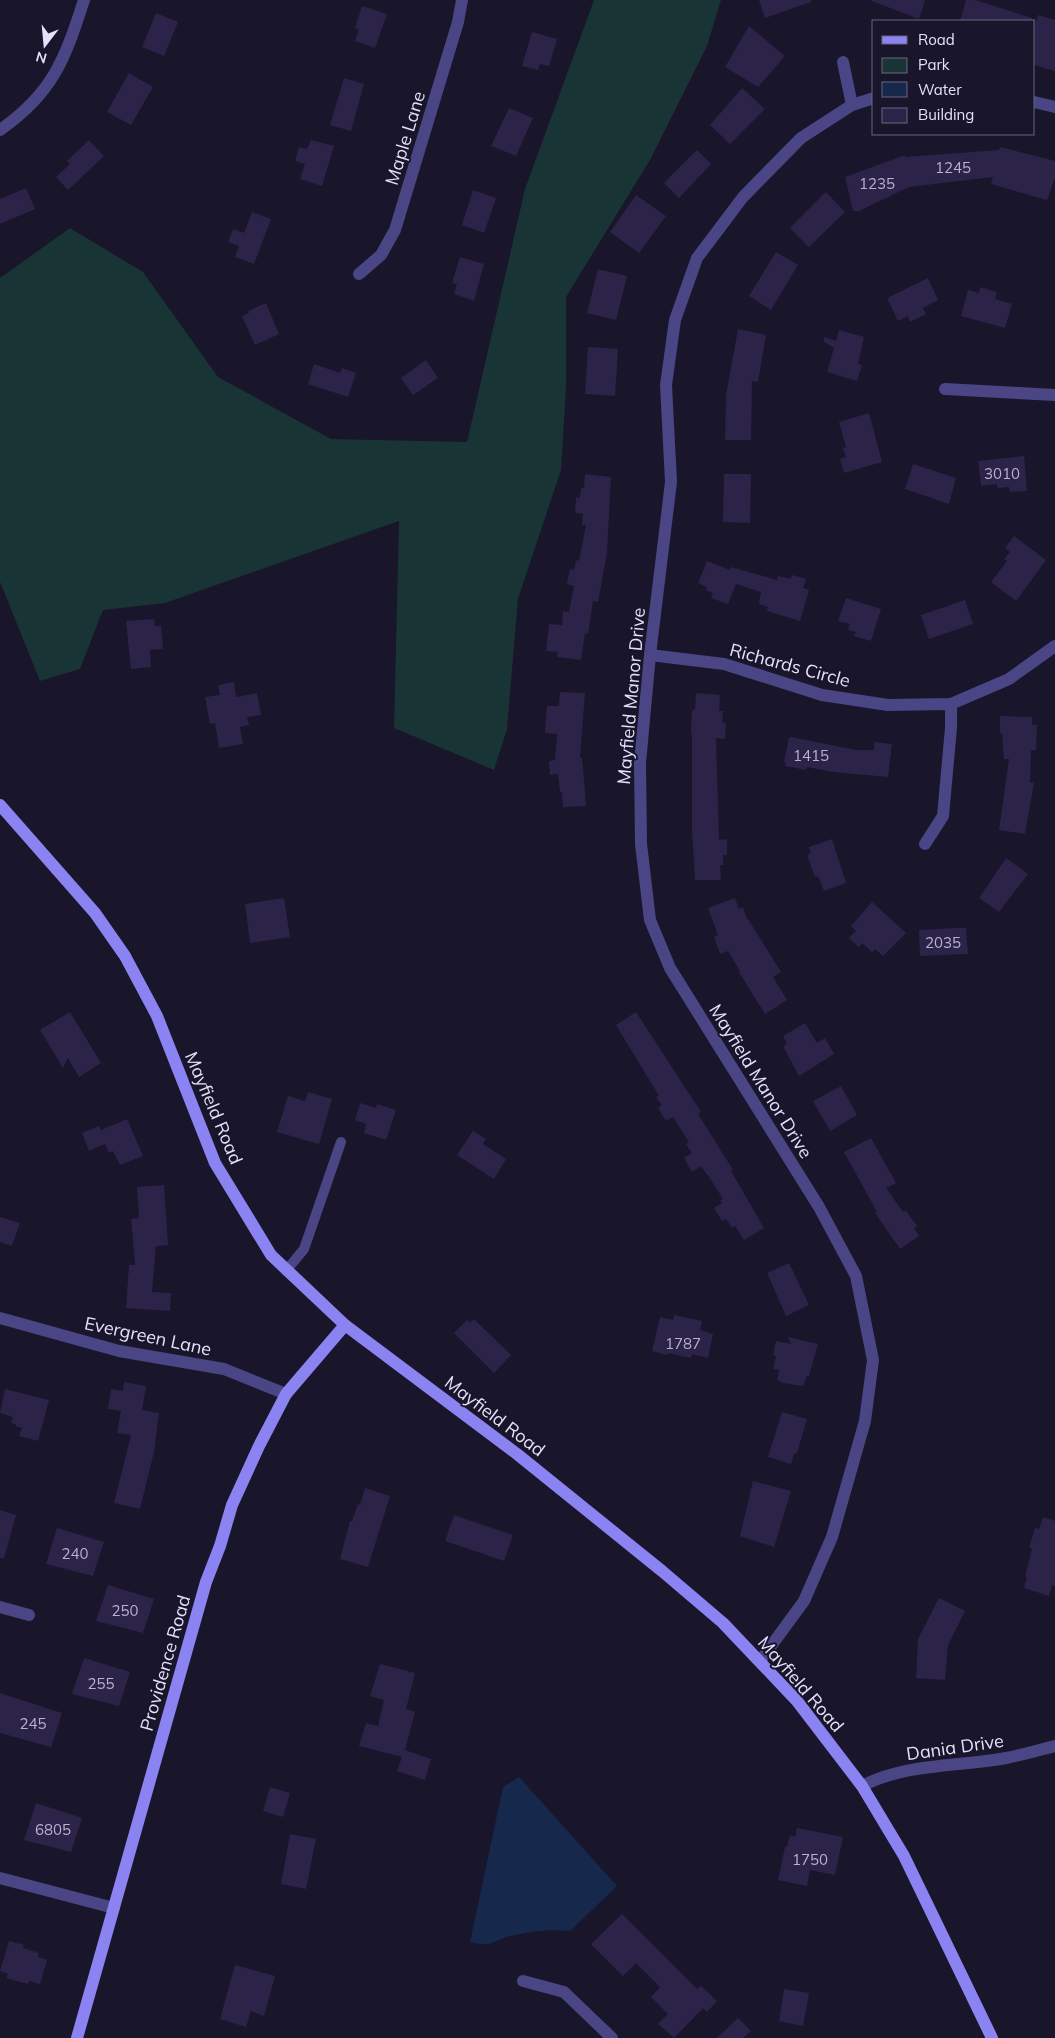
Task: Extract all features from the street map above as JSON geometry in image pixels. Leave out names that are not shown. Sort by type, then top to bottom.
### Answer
[{"type":"street","points":[[0,130],[21,115],[39,98],[55,76],[70,42],[84,0]]},
{"type":"street","name":"Maple Lane","points":[[359,274],[381,255],[395,230],[458,22],[462,0]]},
{"type":"street","points":[[843,62],[852,105]]},
{"type":"street","name":"Mayfield Manor Drive","points":[[760,1661],[804,1601],[832,1537],[865,1421],[873,1360],[856,1276],[819,1207],[670,968],[650,920],[641,844],[640,763],[650,655],[671,482],[666,386],[675,320],[697,258],[743,197],[802,138],[852,105],[872,99]]},
{"type":"street","points":[[1035,102],[1055,107]]},
{"type":"street","points":[[946,389],[1055,395]]},
{"type":"street","name":"Richards Circle","points":[[650,655],[724,664],[832,696],[888,705],[951,704],[1009,679],[1055,646]]},
{"type":"street","points":[[925,844],[943,816],[951,728],[951,704]]},
{"type":"street","name":"Mayfield Road","points":[[0,805],[95,912],[125,956],[157,1016],[215,1163],[271,1255],[344,1325],[517,1454],[588,1510],[723,1624],[797,1701],[862,1786],[904,1856],[992,2038]]},
{"type":"street","name":"Evergreen Lane","points":[[0,1318],[119,1351],[224,1369],[286,1394]]},
{"type":"street","name":"Providence Road","points":[[77,2038],[206,1582],[220,1546],[232,1505],[259,1446],[286,1394],[344,1325]]},
{"type":"street","points":[[0,1607],[29,1615]]},
{"type":"street","name":"Dania Drive","points":[[862,1786],[877,1778],[895,1773],[1006,1758],[1055,1746]]},
{"type":"street","points":[[0,1878],[114,1908]]},
{"type":"street","points":[[523,1981],[564,1992],[612,2038]]},
{"type":"lane","points":[[286,1271],[304,1249],[341,1142]]},
{"type":"green space","points":[[594,0],[721,0],[707,46],[650,160],[566,297],[566,388],[561,470],[518,599],[507,729],[494,770],[394,728],[399,521],[165,603],[103,610],[80,669],[40,681],[0,582],[0,278],[70,228],[143,272],[218,377],[331,439],[467,442],[525,189]]},
{"type":"water","points":[[519,1777],[617,1886],[570,1931],[528,1932],[508,1936],[489,1944],[470,1942],[503,1787]]},
{"type":"building","points":[[759,0],[811,0],[811,2],[765,18]]},
{"type":"building","points":[[872,0],[925,0],[919,19]]},
{"type":"building","points":[[966,0],[975,0],[1032,18],[1032,20],[960,20]]},
{"type":"building","points":[[362,6],[387,14],[375,48],[355,41],[359,29],[355,28]]},
{"type":"building","points":[[156,13],[178,22],[164,56],[142,47]]},
{"type":"building","points":[[1038,15],[1055,20],[1055,71],[1035,65],[1034,19],[1037,20]]},
{"type":"building","points":[[749,26],[785,56],[758,87],[725,67]]},
{"type":"building","points":[[532,32],[557,39],[549,66],[540,64],[538,70],[522,66]]},
{"type":"building","points":[[129,73],[153,87],[131,125],[107,112]]},
{"type":"building","points":[[344,78],[364,84],[351,131],[330,125]]},
{"type":"building","points":[[742,88],[765,109],[730,144],[710,125]]},
{"type":"building","points":[[509,108],[533,118],[516,156],[491,146]]},
{"type":"building","points":[[89,140],[104,156],[68,190],[56,177],[70,164],[67,161]]},
{"type":"building","points":[[311,140],[334,146],[322,186],[300,179],[305,164],[295,161],[299,147],[307,149]]},
{"type":"building","points":[[1000,147],[1055,161],[1055,178],[1047,200],[991,184],[993,177],[909,187],[859,211],[853,211],[845,177],[905,155],[905,157],[999,150]]},
{"type":"building","points":[[697,150],[711,164],[679,198],[664,183]]},
{"type":"building","points":[[26,188],[35,209],[0,224],[0,199]]},
{"type":"building","points":[[473,190],[496,198],[484,233],[462,225]]},
{"type":"building","points":[[826,192],[845,212],[809,247],[790,228]]},
{"type":"building","points":[[636,195],[666,216],[639,253],[610,232]]},
{"type":"building","points":[[252,212],[271,219],[254,264],[235,257],[239,246],[228,242],[233,229],[244,233]]},
{"type":"building","points":[[776,252],[798,265],[771,310],[749,296]]},
{"type":"building","points":[[460,257],[484,264],[474,301],[454,294],[457,284],[452,283]]},
{"type":"building","points":[[598,269],[627,276],[616,320],[587,313]]},
{"type":"building","points":[[928,278],[938,300],[923,308],[926,314],[910,322],[908,316],[898,321],[887,298]]},
{"type":"building","points":[[980,287],[997,292],[995,299],[1012,304],[1005,328],[961,316],[968,290],[979,293]]},
{"type":"building","points":[[266,303],[279,334],[255,345],[242,316],[249,313],[248,311]]},
{"type":"building","points":[[738,329],[766,335],[758,382],[752,381],[751,440],[725,440],[726,395]]},
{"type":"building","points":[[839,330],[864,337],[858,364],[862,365],[857,381],[827,372],[834,348],[823,341],[825,337],[836,341]]},
{"type":"building","points":[[588,347],[618,349],[615,396],[585,394]]},
{"type":"building","points":[[426,360],[438,378],[413,395],[401,378]]},
{"type":"building","points":[[314,364],[340,373],[342,368],[356,373],[348,397],[308,384]]},
{"type":"building","points":[[869,413],[882,462],[844,473],[840,459],[846,457],[843,448],[846,447],[839,422]]},
{"type":"building","points":[[1024,456],[1027,491],[1010,492],[1009,487],[997,488],[997,484],[981,486],[978,461]]},
{"type":"building","points":[[913,464],[956,478],[949,504],[905,489]]},
{"type":"building","points":[[585,474],[611,477],[607,553],[598,602],[593,601],[588,634],[585,633],[581,660],[557,657],[558,652],[546,651],[549,624],[562,625],[563,611],[569,612],[574,586],[567,584],[570,569],[574,570],[576,560],[579,561],[586,525],[582,525],[583,514],[575,513],[576,497],[580,498],[581,488],[584,488]]},
{"type":"building","points":[[724,474],[751,474],[750,523],[723,522]]},
{"type":"building","points":[[1014,536],[1046,560],[1016,601],[991,582],[1007,561],[1004,559],[1010,552],[1005,548]]},
{"type":"building","points":[[707,561],[730,570],[731,567],[777,580],[778,576],[791,579],[792,575],[806,579],[803,588],[809,590],[800,621],[767,611],[768,607],[759,604],[761,592],[736,584],[728,604],[711,598],[713,593],[706,590],[707,587],[698,583]]},
{"type":"building","points":[[846,598],[881,609],[871,641],[854,636],[856,632],[848,630],[850,624],[838,621]]},
{"type":"building","points":[[965,600],[973,624],[929,639],[921,615]]},
{"type":"building","points":[[154,619],[155,626],[161,626],[163,649],[150,650],[151,667],[131,669],[126,621]]},
{"type":"building","points":[[234,682],[236,697],[257,693],[261,715],[247,717],[249,725],[240,727],[243,744],[219,748],[215,723],[210,724],[205,697],[220,695],[218,685]]},
{"type":"building","points":[[560,692],[585,693],[580,758],[582,758],[586,806],[563,807],[558,774],[550,775],[549,761],[555,760],[557,734],[545,733],[547,706],[559,706]]},
{"type":"building","points":[[696,693],[720,695],[719,711],[723,711],[722,722],[726,723],[725,739],[716,738],[719,840],[727,839],[727,855],[723,855],[723,865],[720,865],[721,880],[695,880],[692,830],[691,729]]},
{"type":"building","points":[[1000,716],[1032,717],[1032,725],[1037,725],[1036,750],[1031,750],[1030,783],[1034,783],[1025,834],[999,830],[1009,759],[1004,759],[1002,733],[1000,733]]},
{"type":"building","points":[[789,738],[856,750],[874,750],[874,742],[892,744],[888,777],[833,772],[807,767],[806,770],[785,766],[786,762],[784,762]]},
{"type":"building","points":[[832,839],[846,883],[824,891],[818,876],[815,877],[807,855],[811,853],[809,847]]},
{"type":"building","points":[[1006,858],[1028,874],[999,912],[979,898]]},
{"type":"building","points":[[284,898],[290,937],[250,943],[245,904]]},
{"type":"building","points":[[735,898],[739,909],[743,907],[747,919],[781,972],[773,977],[787,1000],[765,1014],[728,951],[720,954],[714,937],[718,935],[708,908]]},
{"type":"building","points":[[872,902],[906,933],[883,956],[875,949],[872,952],[862,943],[859,947],[849,938],[856,931],[851,926]]},
{"type":"building","points":[[966,928],[968,954],[920,956],[919,930]]},
{"type":"building","points":[[70,1012],[101,1063],[79,1077],[68,1058],[63,1068],[40,1030]]},
{"type":"building","points":[[636,1012],[701,1112],[698,1114],[733,1170],[731,1171],[764,1228],[744,1240],[735,1226],[732,1228],[726,1219],[722,1221],[714,1208],[722,1203],[720,1200],[723,1199],[708,1175],[701,1166],[692,1172],[684,1158],[692,1153],[686,1144],[689,1142],[673,1117],[666,1121],[658,1108],[662,1105],[656,1097],[659,1096],[616,1025]]},
{"type":"building","points":[[805,1023],[817,1043],[825,1038],[834,1054],[799,1076],[783,1046],[787,1044],[783,1036]]},
{"type":"building","points":[[841,1086],[857,1115],[830,1131],[813,1101]]},
{"type":"building","points":[[308,1092],[332,1099],[319,1144],[277,1132],[288,1096],[305,1101]]},
{"type":"building","points":[[360,1103],[376,1108],[377,1104],[396,1110],[386,1140],[364,1133],[366,1124],[355,1120]]},
{"type":"building","points":[[127,1119],[143,1156],[120,1165],[113,1151],[109,1153],[105,1144],[89,1151],[82,1133],[99,1126],[101,1130]]},
{"type":"building","points":[[473,1131],[486,1139],[483,1144],[506,1159],[494,1179],[457,1155]]},
{"type":"building","points":[[871,1138],[896,1183],[886,1188],[903,1212],[906,1211],[917,1226],[914,1228],[919,1236],[900,1249],[875,1213],[877,1212],[844,1152]]},
{"type":"building","points":[[164,1185],[168,1245],[156,1246],[152,1292],[171,1293],[170,1311],[126,1308],[129,1265],[135,1265],[131,1219],[139,1218],[137,1187]]},
{"type":"building","points":[[0,1217],[20,1223],[12,1246],[0,1242]]},
{"type":"building","points":[[789,1263],[809,1305],[786,1316],[767,1273]]},
{"type":"building","points":[[674,1315],[702,1321],[700,1330],[713,1334],[708,1358],[692,1354],[691,1358],[668,1353],[667,1355],[652,1351],[660,1317],[673,1320]]},
{"type":"building","points":[[474,1319],[511,1355],[494,1373],[454,1333],[467,1320],[470,1323]]},
{"type":"building","points":[[788,1337],[818,1344],[809,1376],[807,1376],[803,1386],[783,1383],[777,1380],[779,1370],[773,1369],[776,1356],[773,1355],[776,1341],[791,1344]]},
{"type":"building","points":[[124,1382],[146,1386],[142,1410],[159,1413],[154,1452],[140,1509],[114,1503],[131,1435],[117,1433],[121,1411],[108,1409],[111,1389],[123,1391]]},
{"type":"building","points":[[5,1389],[49,1400],[38,1441],[19,1436],[22,1428],[11,1423],[13,1417],[0,1413]]},
{"type":"building","points":[[782,1412],[807,1419],[797,1453],[794,1454],[791,1464],[768,1457]]},
{"type":"building","points":[[753,1481],[791,1491],[774,1547],[740,1536]]},
{"type":"building","points":[[365,1488],[390,1496],[368,1567],[340,1559],[350,1521],[352,1521],[358,1504],[360,1505]]},
{"type":"building","points":[[0,1510],[16,1515],[4,1558],[0,1558]]},
{"type":"building","points":[[454,1515],[513,1535],[504,1561],[445,1541]]},
{"type":"building","points":[[1043,1517],[1055,1521],[1055,1586],[1052,1585],[1049,1596],[1024,1588],[1032,1549],[1029,1548],[1035,1528],[1039,1529]]},
{"type":"building","points":[[57,1528],[104,1542],[93,1576],[46,1564]]},
{"type":"building","points":[[108,1585],[154,1599],[143,1633],[96,1621]]},
{"type":"building","points":[[939,1598],[965,1611],[948,1645],[945,1680],[916,1678],[918,1639]]},
{"type":"building","points":[[84,1658],[130,1672],[119,1706],[72,1694]]},
{"type":"building","points":[[380,1664],[415,1673],[406,1709],[415,1712],[405,1750],[431,1759],[425,1780],[397,1771],[402,1757],[359,1746],[366,1723],[378,1726],[384,1700],[370,1696]]},
{"type":"building","points":[[0,1693],[62,1713],[51,1747],[0,1733]]},
{"type":"building","points":[[270,1787],[290,1793],[283,1817],[263,1811]]},
{"type":"building","points":[[36,1803],[82,1818],[71,1852],[24,1840]]},
{"type":"building","points":[[797,1828],[843,1837],[835,1875],[810,1870],[807,1886],[778,1880],[785,1847],[787,1847],[790,1835],[795,1837]]},
{"type":"building","points":[[290,1834],[316,1839],[306,1889],[281,1884]]},
{"type":"building","points":[[622,1914],[697,1989],[701,1986],[717,2001],[707,2012],[703,2008],[674,2038],[658,2024],[668,2014],[651,1997],[660,1987],[636,1963],[623,1976],[591,1944]]},
{"type":"building","points":[[9,1941],[24,1945],[23,1948],[39,1953],[38,1957],[47,1960],[40,1984],[29,1981],[28,1984],[6,1978],[8,1974],[0,1971]]},
{"type":"building","points":[[235,1965],[275,1976],[264,2016],[251,2011],[246,2027],[220,2019]]},
{"type":"building","points":[[784,1989],[809,1993],[803,2026],[779,2021]]},
{"type":"building","points":[[738,2018],[751,2031],[743,2038],[717,2038]]}]
